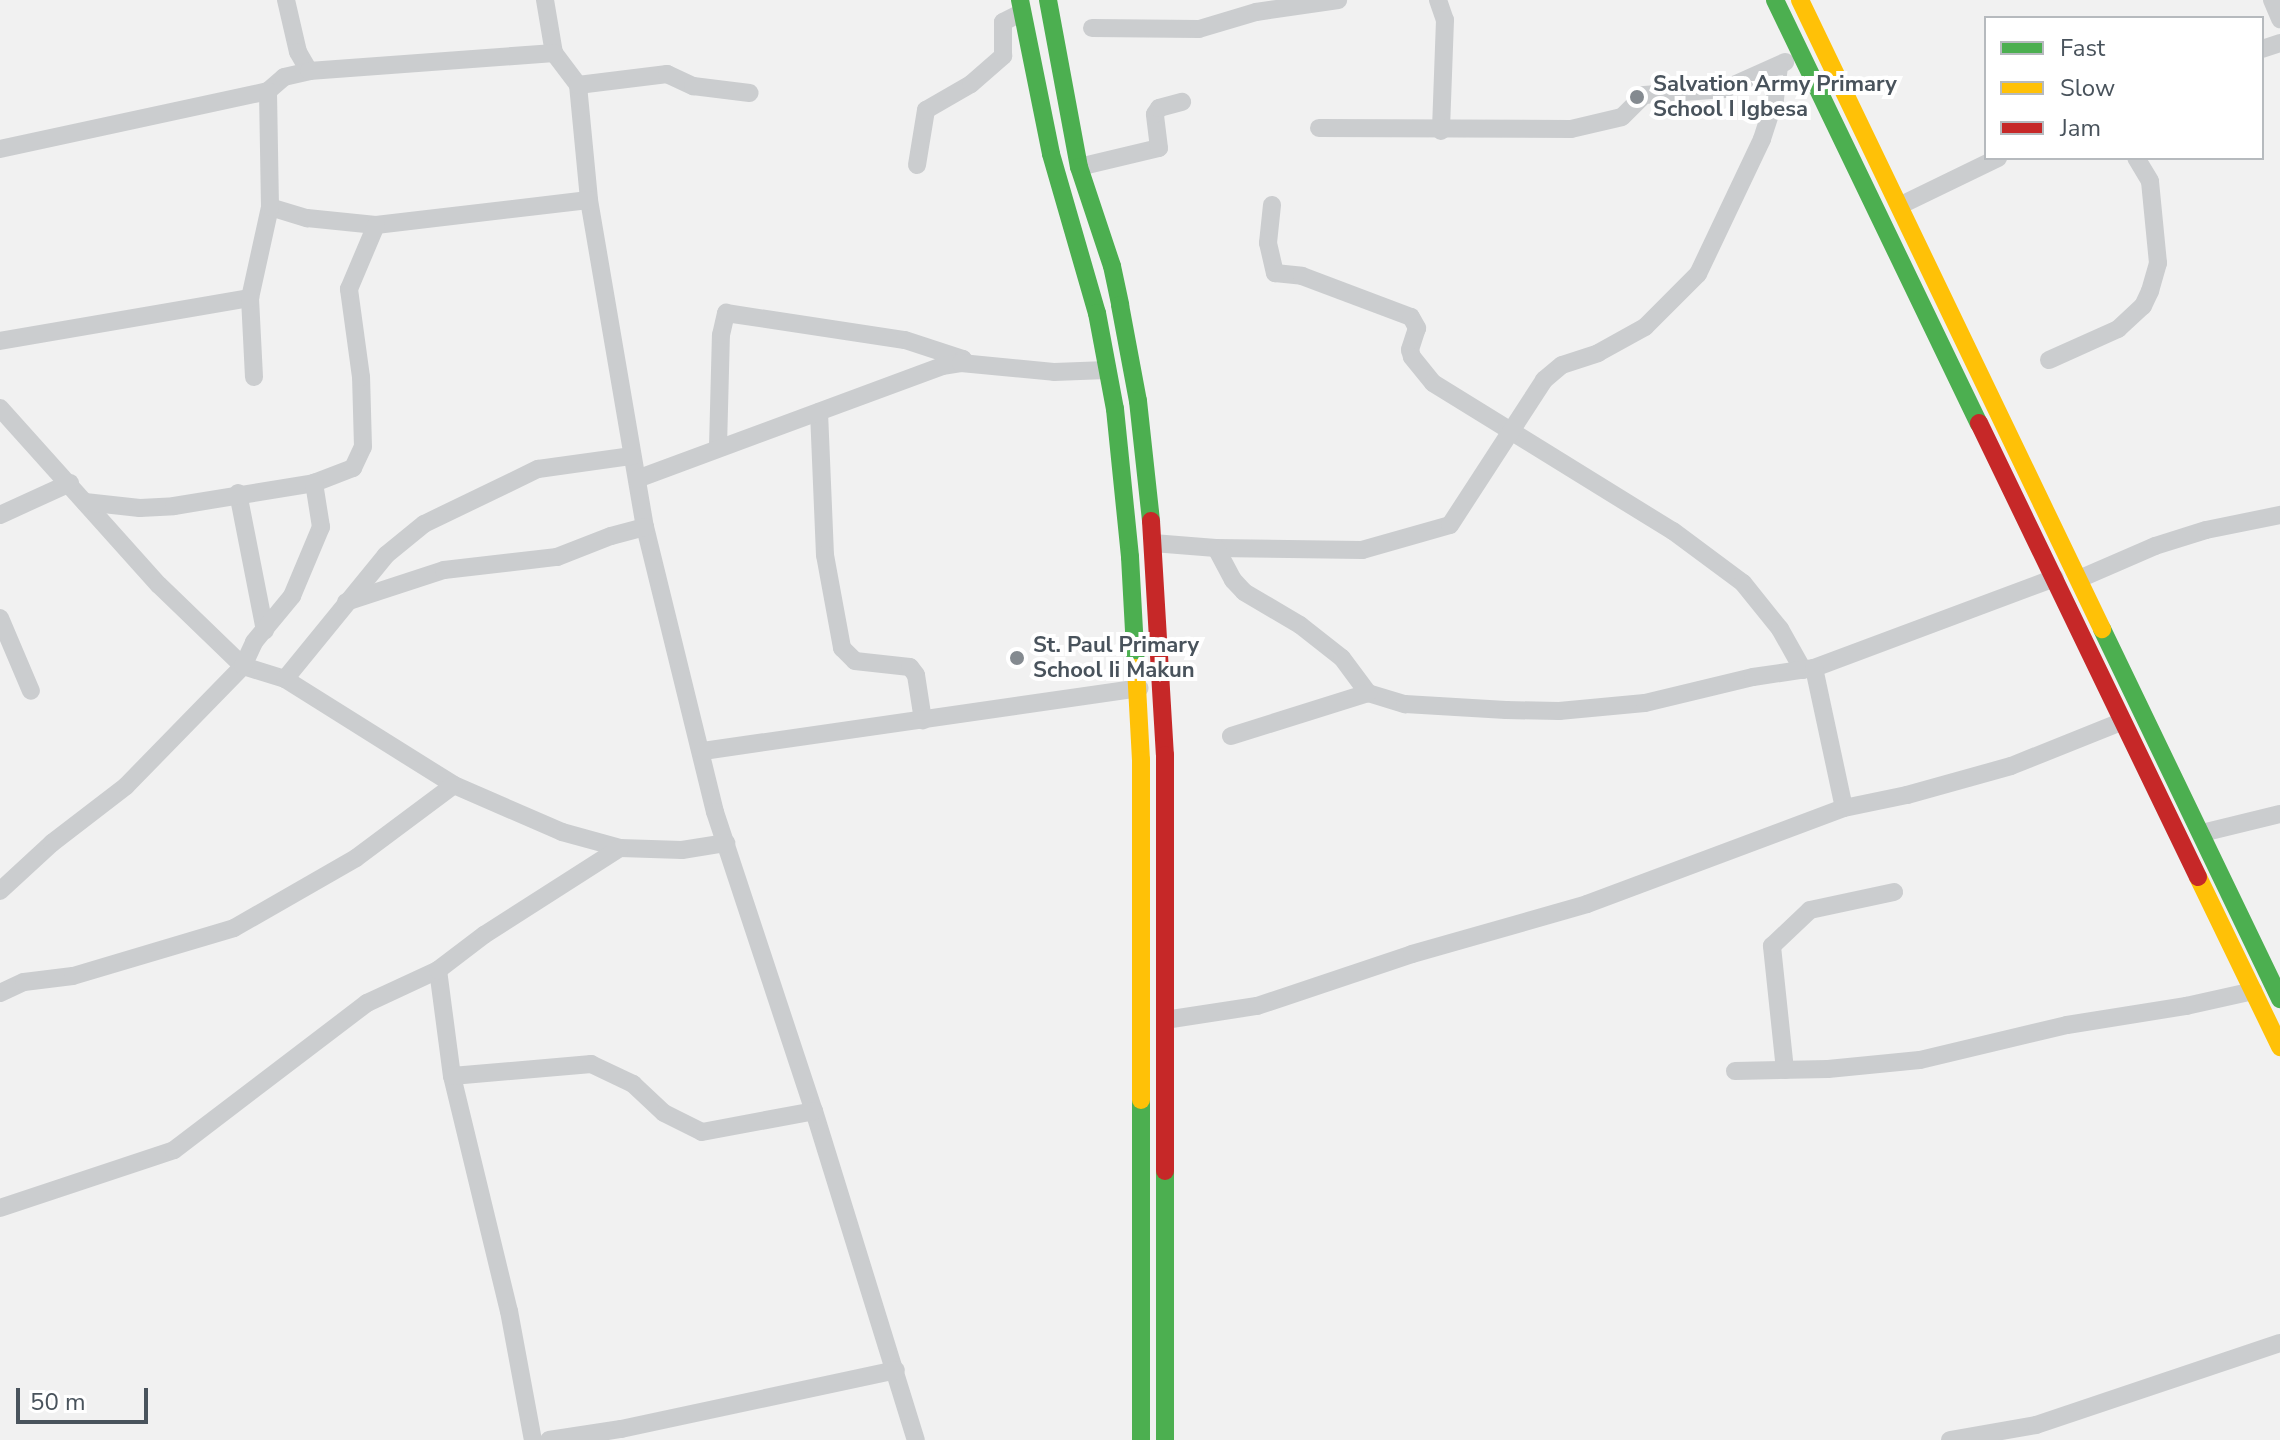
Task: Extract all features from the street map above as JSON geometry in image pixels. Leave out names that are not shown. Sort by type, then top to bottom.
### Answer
[{"type":"street","points":[[286,0],[298,52],[309,71]]},
{"type":"street","points":[[545,0],[554,53],[578,85],[589,200],[645,527],[726,843],[814,1111],[916,1440]]},
{"type":"street","points":[[1048,0],[1079,167],[1112,266],[1120,305],[1138,401],[1153,543],[1165,755],[1165,1440]]},
{"type":"street","points":[[1092,28],[1199,29],[1256,12],[1338,0]]},
{"type":"street","points":[[1438,0],[1445,20],[1441,131]]},
{"type":"street","points":[[1775,0],[2280,1047]]},
{"type":"street","points":[[1800,0],[2280,999]]},
{"type":"street","points":[[2272,0],[2280,19]]},
{"type":"street","points":[[917,165],[926,110],[971,84],[1003,56],[1003,22],[1021,6]]},
{"type":"street","points":[[1021,6],[1051,154],[1089,275],[1107,370],[1130,557],[1139,688],[1143,918],[1141,1440]]},
{"type":"street","points":[[0,149],[268,91],[284,77],[309,71],[554,53]]},
{"type":"street","points":[[1319,128],[1441,131],[1579,128],[1622,117],[1644,95],[1725,89],[1802,53]]},
{"type":"street","points":[[1153,543],[1216,548],[1372,549],[1450,525],[1544,380],[1562,365],[1598,353],[1645,327],[1698,274],[1762,139],[1775,99],[1779,66]]},
{"type":"street","points":[[578,85],[667,74],[693,86],[750,93]]},
{"type":"street","points":[[254,377],[250,298],[270,207],[268,91]]},
{"type":"street","points":[[1079,167],[1159,148],[1155,114],[1159,108],[1182,102]]},
{"type":"street","points":[[1901,205],[1994,160]]},
{"type":"street","points":[[2049,360],[2118,329],[2143,306],[2150,291],[2158,263],[2150,181],[2137,160]]},
{"type":"street","points":[[270,207],[307,218],[376,225],[589,200]]},
{"type":"street","points":[[1272,205],[1268,243],[1275,273],[1302,276],[1411,317],[1417,328],[1410,350],[1427,377],[1445,392],[1512,430],[1673,531],[1743,583],[1808,669],[1844,808]]},
{"type":"street","points":[[85,502],[152,508],[314,483],[353,468],[363,447],[361,377],[349,289],[376,225]]},
{"type":"street","points":[[0,341],[250,298]]},
{"type":"street","points":[[718,447],[721,335],[726,313],[905,340],[963,359],[961,363]]},
{"type":"street","points":[[637,479],[930,370],[961,363],[1054,372],[1107,370]]},
{"type":"street","points":[[0,408],[159,585],[243,666],[285,679],[454,785],[562,832],[620,848],[682,850],[726,843]]},
{"type":"street","points":[[819,412],[825,555],[842,648],[855,661],[910,667],[916,675],[923,720]]},
{"type":"street","points":[[285,679],[386,555],[424,524],[538,469],[632,456]]},
{"type":"street","points":[[0,515],[70,483]]},
{"type":"street","points":[[0,891],[52,843],[126,786],[243,666],[254,642],[292,596],[321,527],[314,483]]},
{"type":"street","points":[[238,493],[265,630]]},
{"type":"street","points":[[2079,579],[2155,546],[2206,530],[2280,515]]},
{"type":"street","points":[[344,603],[444,570],[557,557],[600,539],[645,527]]},
{"type":"street","points":[[1216,548],[1233,580],[1244,592],[1300,625],[1342,658],[1368,693]]},
{"type":"street","points":[[1231,736],[1368,693],[1405,704],[1559,711],[1645,703],[1753,677],[1808,669],[2055,578]]},
{"type":"street","points":[[0,618],[31,691]]},
{"type":"street","points":[[703,751],[1139,688]]},
{"type":"street","points":[[1165,1020],[1257,1006],[1412,954],[1587,904],[1844,808],[2011,766],[2121,722]]},
{"type":"street","points":[[0,993],[24,982],[73,976],[234,928],[356,858],[454,785]]},
{"type":"street","points":[[2202,833],[2280,814]]},
{"type":"street","points":[[0,1208],[174,1150],[367,1003],[438,970],[484,935],[620,848]]},
{"type":"street","points":[[1785,1070],[1772,946],[1810,910],[1894,892]]},
{"type":"street","points":[[438,970],[452,1076],[509,1311],[533,1440]]},
{"type":"street","points":[[1735,1071],[1920,1060],[2067,1025],[2186,1006],[2253,991]]},
{"type":"street","points":[[452,1076],[591,1064],[633,1084],[664,1113],[702,1132],[814,1111]]},
{"type":"street","points":[[1950,1440],[2036,1425],[2280,1343]]},
{"type":"street","points":[[549,1440],[622,1434],[896,1370]]},
{"type":"traffic: fast","points":[[1020,0],[1051,154],[1097,313],[1115,409],[1130,557],[1136,668]]},
{"type":"traffic: fast","points":[[1048,0],[1079,167],[1112,266],[1120,305],[1138,401],[1151,521]]},
{"type":"traffic: fast","points":[[1775,0],[1979,423]]},
{"type":"traffic: fast","points":[[2102,629],[2280,999]]},
{"type":"traffic: fast","points":[[1141,1100],[1141,1440]]},
{"type":"traffic: fast","points":[[1165,1171],[1165,1440]]},
{"type":"traffic: slow","points":[[1800,0],[2102,629]]},
{"type":"traffic: slow","points":[[1136,668],[1141,760],[1141,1100]]},
{"type":"traffic: slow","points":[[2198,877],[2280,1047]]},
{"type":"traffic: jam","points":[[1979,423],[2198,877]]},
{"type":"traffic: jam","points":[[1151,521],[1165,755],[1165,1171]]},
{"type":"place","name":"Salvation Army Primary School I Igbesa","points":[[1637,97]]},
{"type":"place","name":"St. Paul Primary School Ii Makun","points":[[1017,658]]}]
